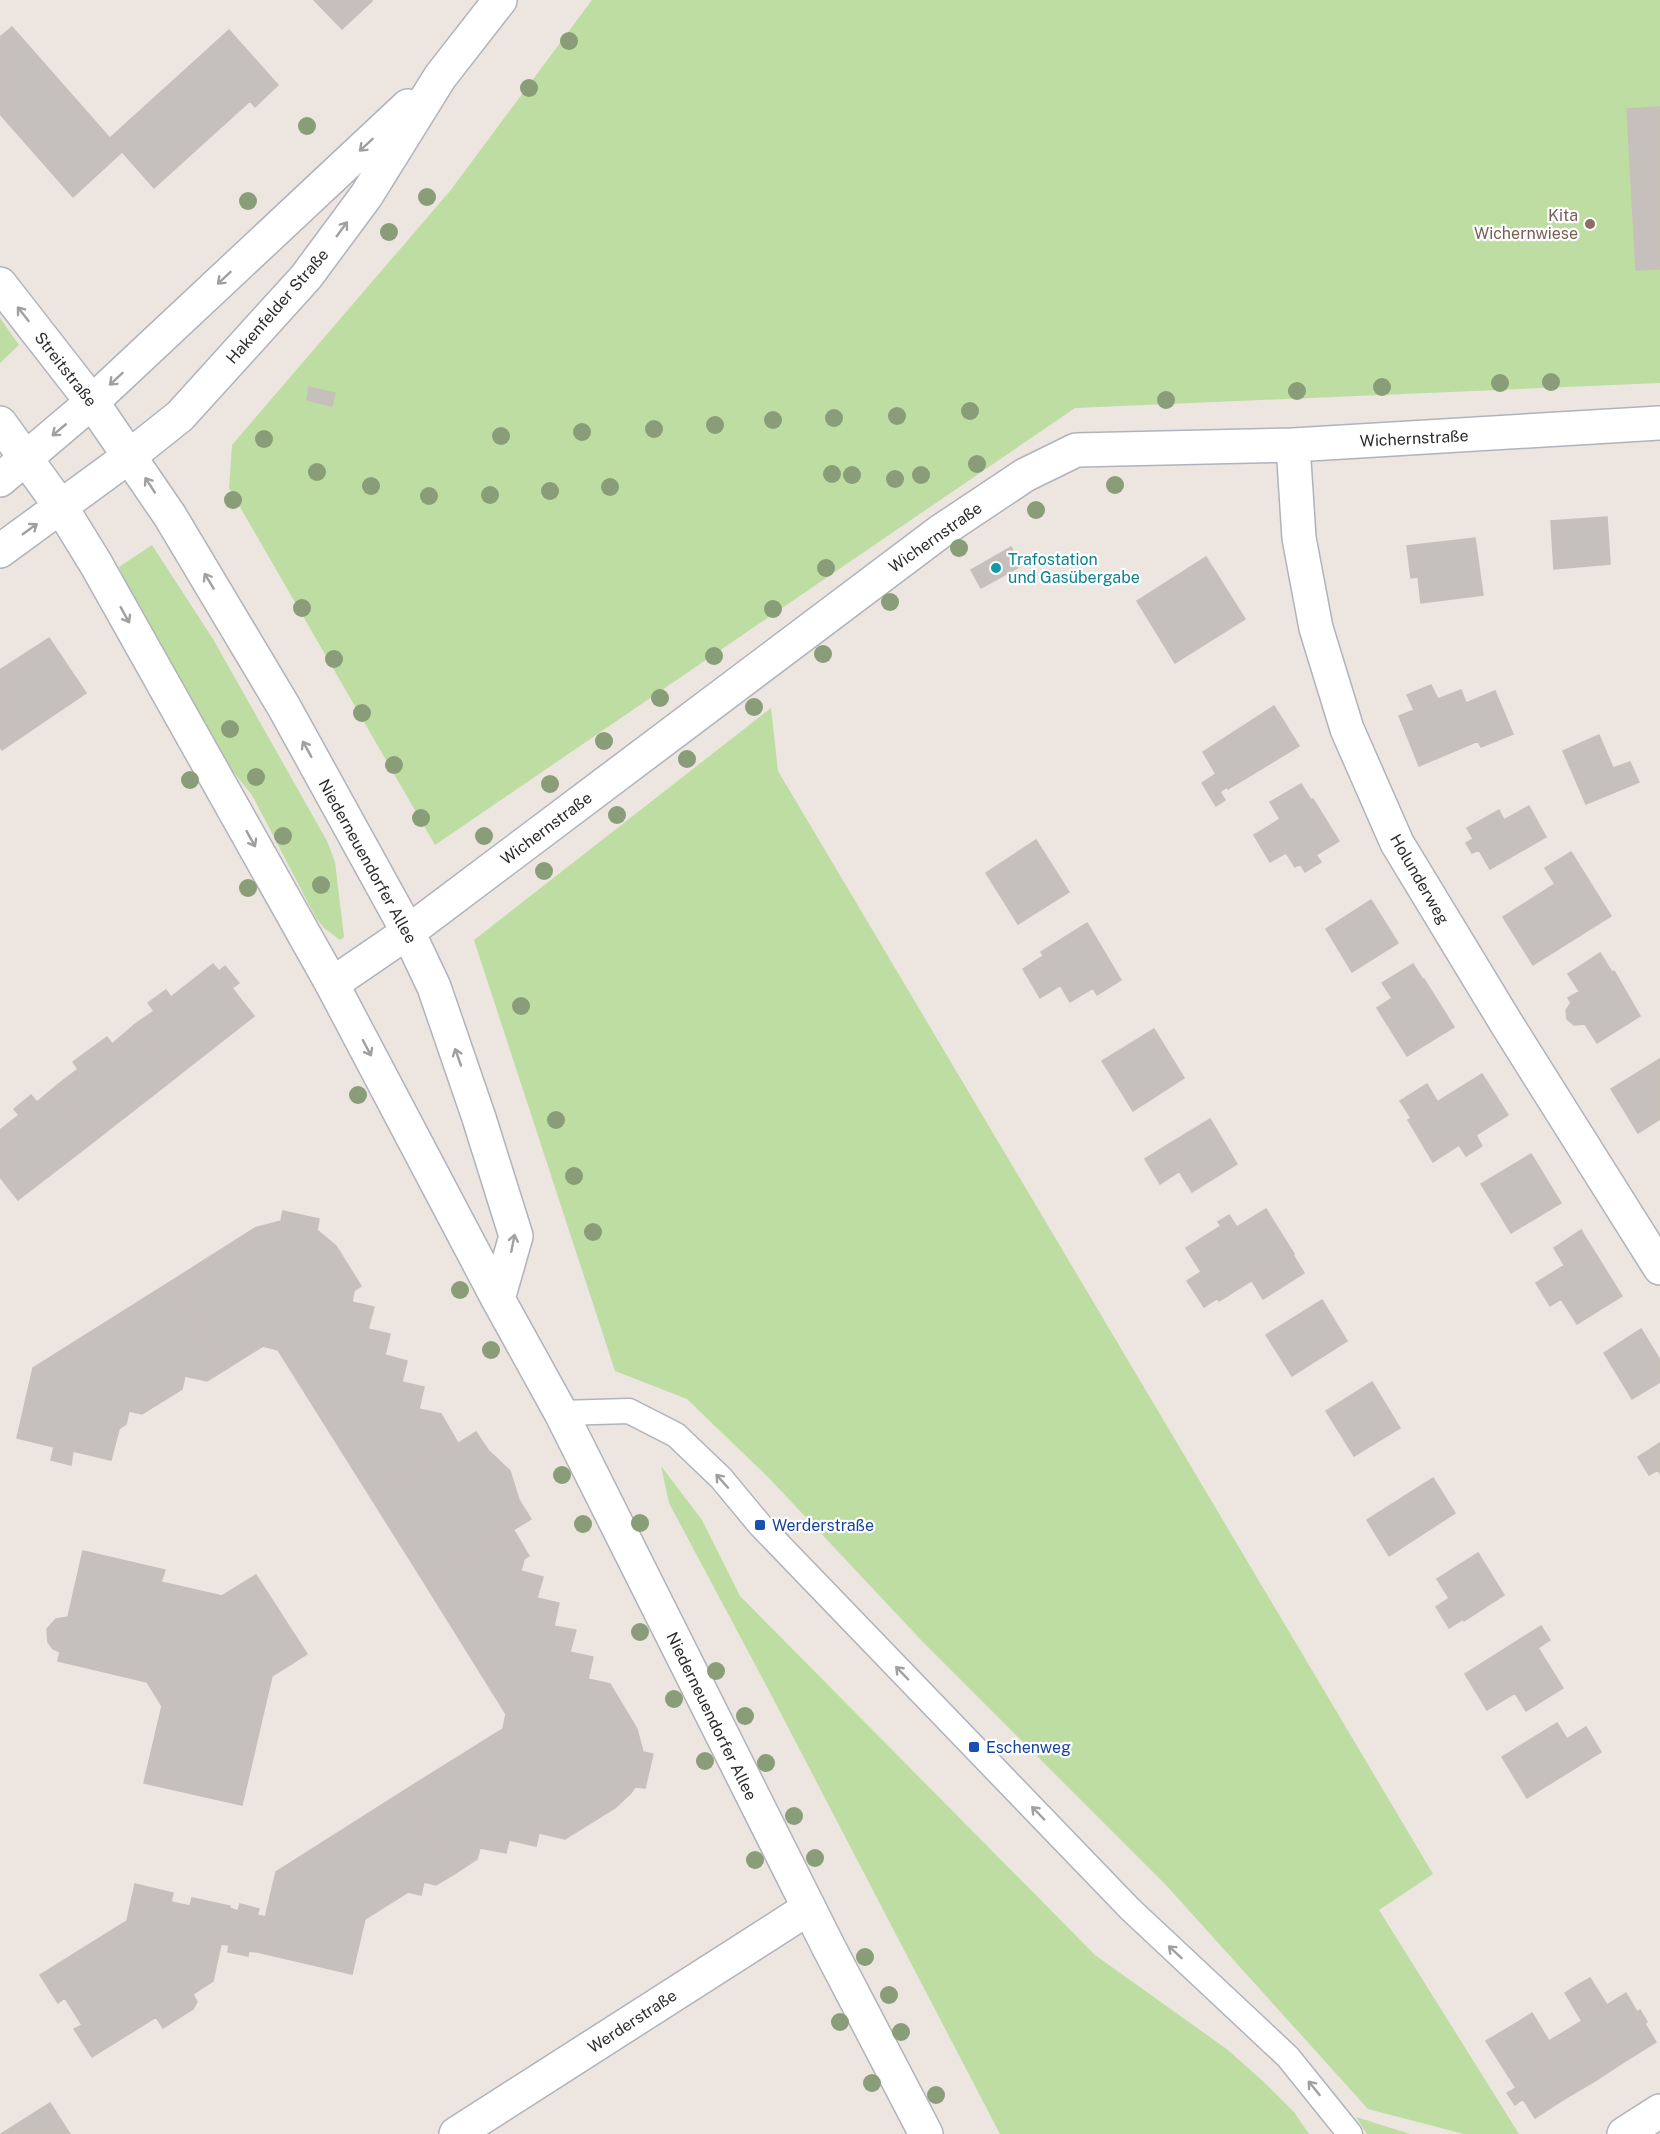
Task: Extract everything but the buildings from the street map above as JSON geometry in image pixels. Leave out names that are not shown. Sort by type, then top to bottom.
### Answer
[{"type":"street","name":"Hakenfelder Straße","points":[[0,551],[180,416],[306,277],[366,196],[440,76],[500,0]]},
{"type":"street","name":"Hakenfelder Straße","points":[[0,480],[92,402],[440,76]]},
{"type":"street","name":"Streitstraße","points":[[0,285],[92,402],[130,455]]},
{"type":"street","points":[[0,423],[61,507]]},
{"type":"street","name":"Wichernstraße","points":[[332,984],[408,932],[931,538],[1025,476],[1076,450],[1293,445],[1660,423]]},
{"type":"street","name":"Holunderweg","points":[[1293,445],[1299,538],[1316,628],[1347,729],[1397,843],[1514,1036],[1660,1268]]},
{"type":"street","name":"Niederneuendorfer Allee","points":[[130,455],[170,516],[284,707],[408,932],[434,987],[516,1236],[498,1299]]},
{"type":"street","name":"Niederneuendorfer Allee","points":[[61,507],[96,564],[332,984],[498,1299],[561,1413],[808,1908],[926,2134]]},
{"type":"street","name":"Werderstraße","points":[[456,2134],[808,1908]]},
{"type":"street","points":[[1624,2134],[1660,2111]]},
{"type":"lane","points":[[561,1413],[629,1411],[676,1435],[720,1478],[760,1525],[1130,1909],[1288,2057],[1350,2134]]},
{"type":"green space","points":[[592,0],[1660,0],[1660,383],[1075,408],[435,845],[229,488],[232,445],[450,191]]},
{"type":"green space","points":[[0,318],[19,345],[0,363]]},
{"type":"green space","points":[[152,545],[213,639],[327,841],[335,862],[344,937],[340,940],[324,928],[316,918],[252,795],[218,753],[142,621],[119,567]]},
{"type":"green space","points":[[771,708],[778,771],[1433,1874],[1379,1910],[1519,2134],[1464,2134],[1368,2109],[1165,1884],[922,1641],[769,1478],[687,1399],[615,1371],[474,940]]},
{"type":"green space","points":[[661,1466],[702,1520],[740,1596],[1095,1955],[1228,2050],[1294,2112],[1309,2134],[1000,2134],[669,1503]]},
{"type":"green space","points":[[1356,2117],[1410,2134],[1367,2134]]},
{"type":"place","name":"Kita Wichernwiese","points":[[1590,224]]},
{"type":"place","name":"Trafostation und Gasübergabe","points":[[996,568]]},
{"type":"place","name":"Werderstraße","points":[[760,1525]]},
{"type":"place","name":"Eschenweg","points":[[974,1747]]}]
